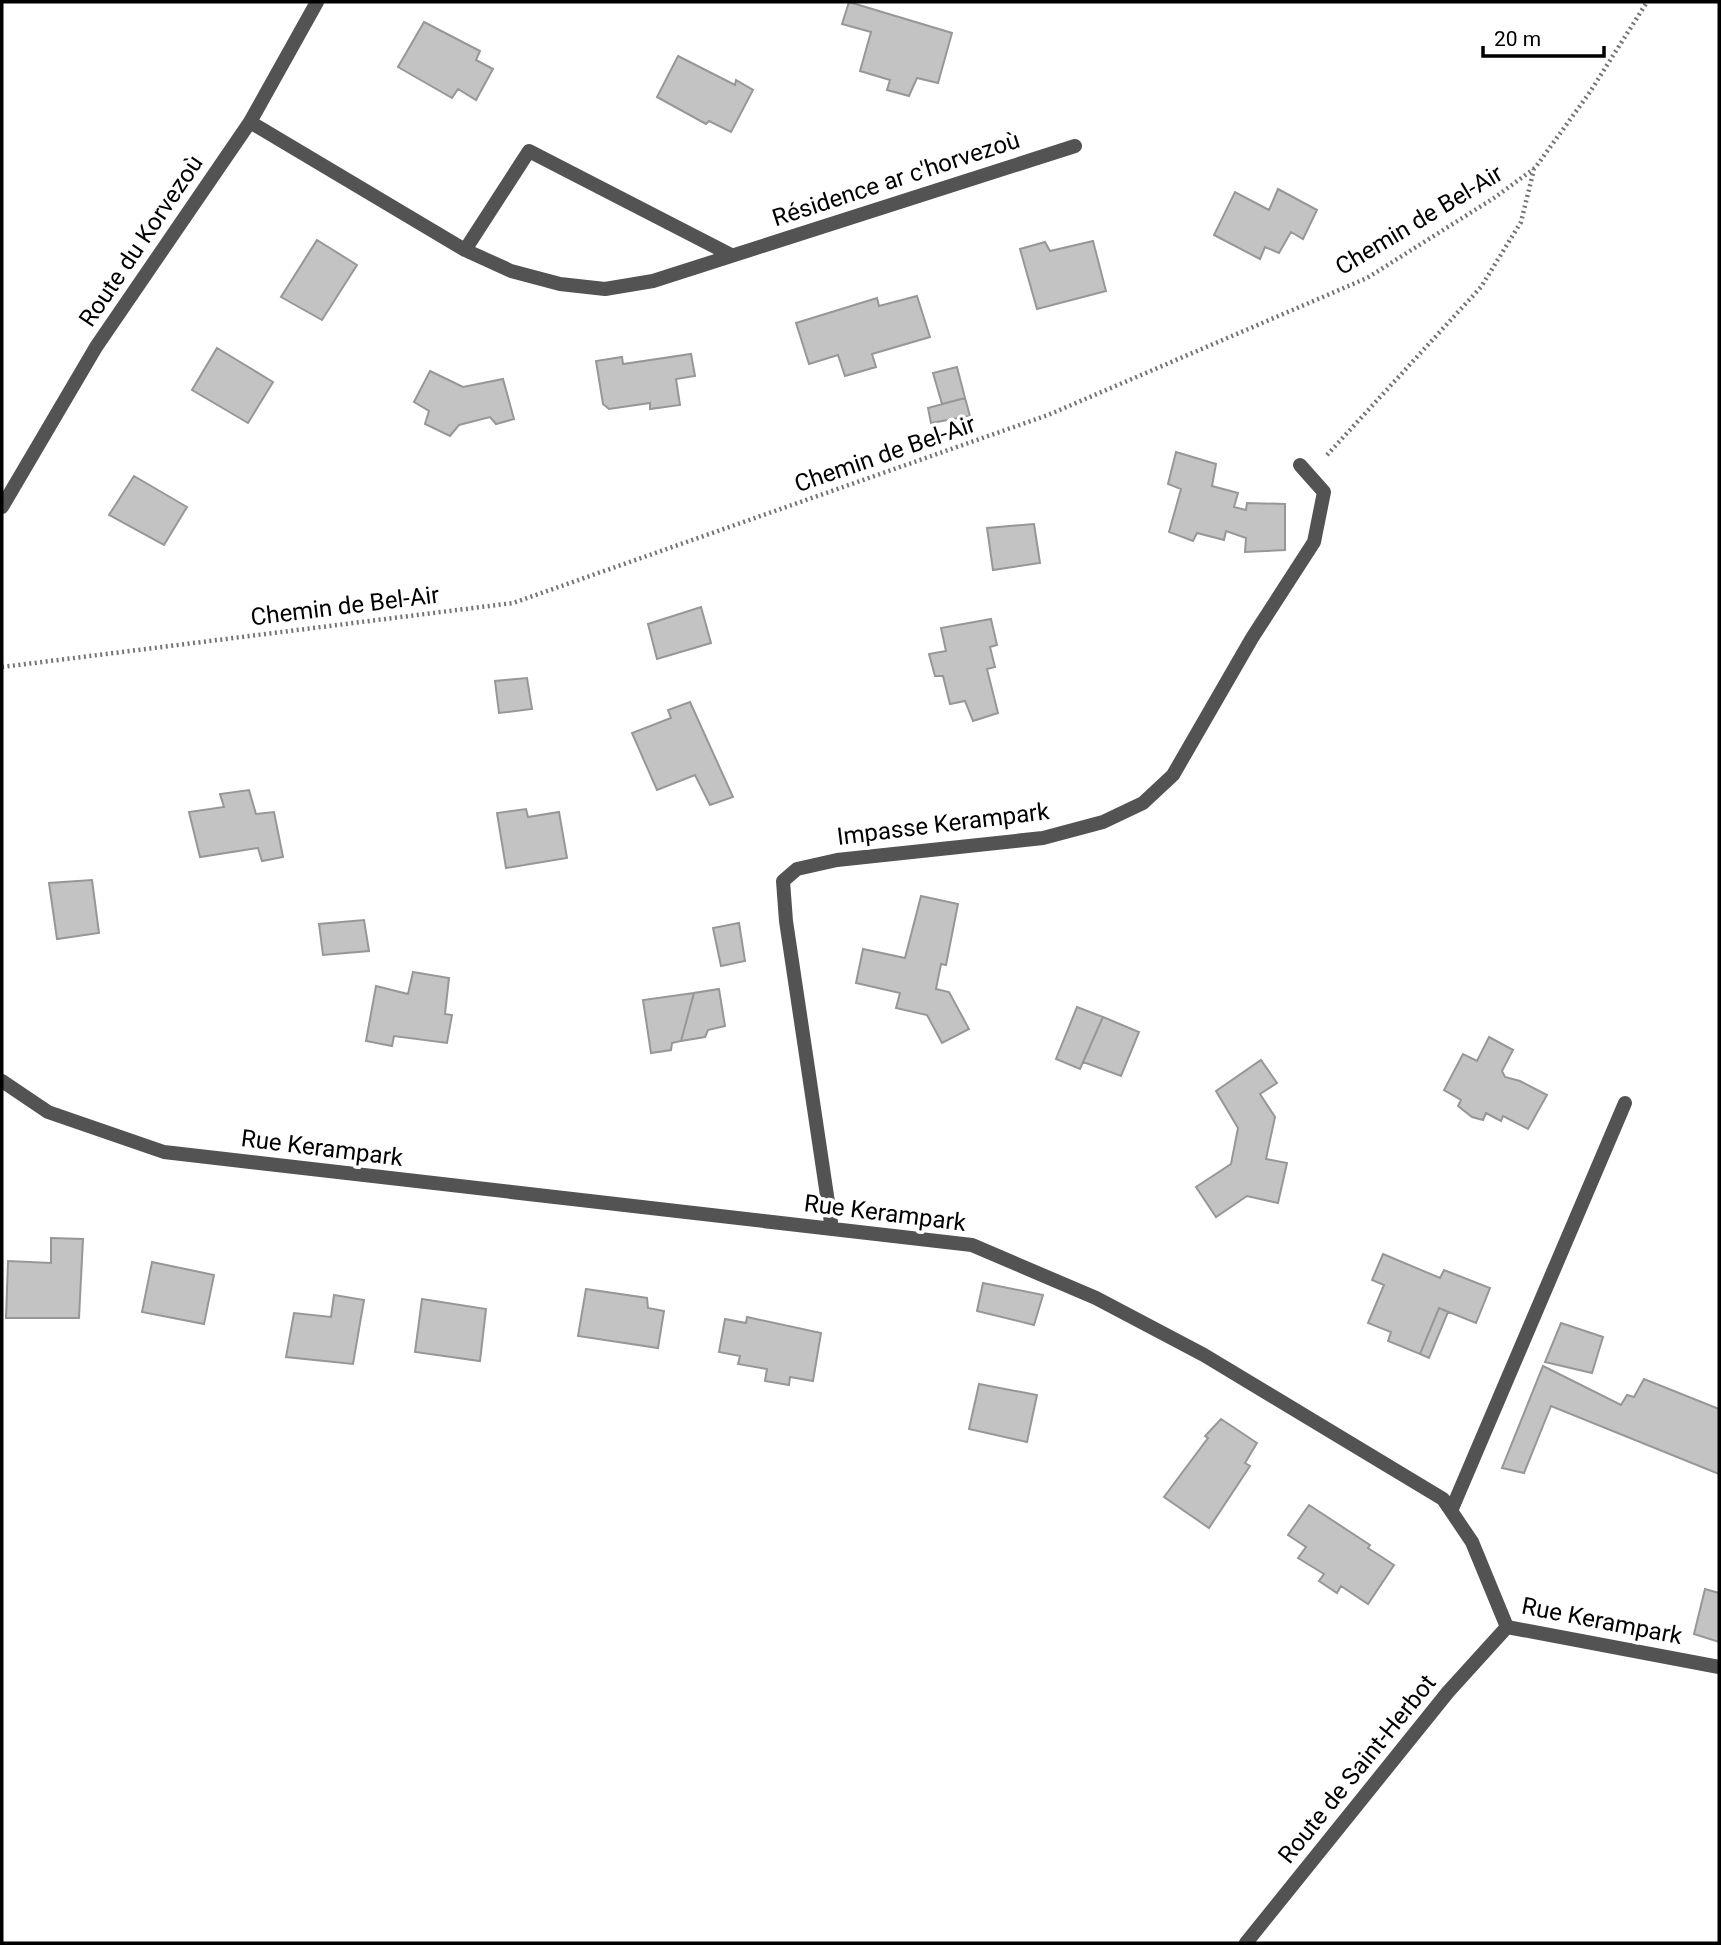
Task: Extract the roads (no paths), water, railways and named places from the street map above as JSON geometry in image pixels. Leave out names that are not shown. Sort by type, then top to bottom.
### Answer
[{"type":"street","name":"Route du Korvezoù","points":[[2,507],[96,347],[250,122],[317,2]]},
{"type":"street","name":"Résidence ar c'horvezoù","points":[[250,122],[465,250],[511,271],[560,284],[605,289],[653,281],[1075,146]]},
{"type":"street","points":[[465,250],[529,151],[731,255]]},
{"type":"street","name":"Impasse Kerampark","points":[[832,1229],[786,922],[783,881],[797,869],[837,860],[1042,838],[1103,822],[1143,803],[1173,775],[1252,638],[1314,542],[1324,492],[1304,469]]},
{"type":"street","name":"Rue Kerampark","points":[[2,1081],[48,1112],[163,1152],[972,1245],[1096,1298],[1204,1355],[1443,1499],[1472,1542],[1507,1627],[1719,1667]]},
{"type":"street","points":[[1451,1511],[1625,1102]]},
{"type":"street","name":"Route de Saint-Herbot","points":[[1246,1943],[1448,1692],[1507,1627]]}]
